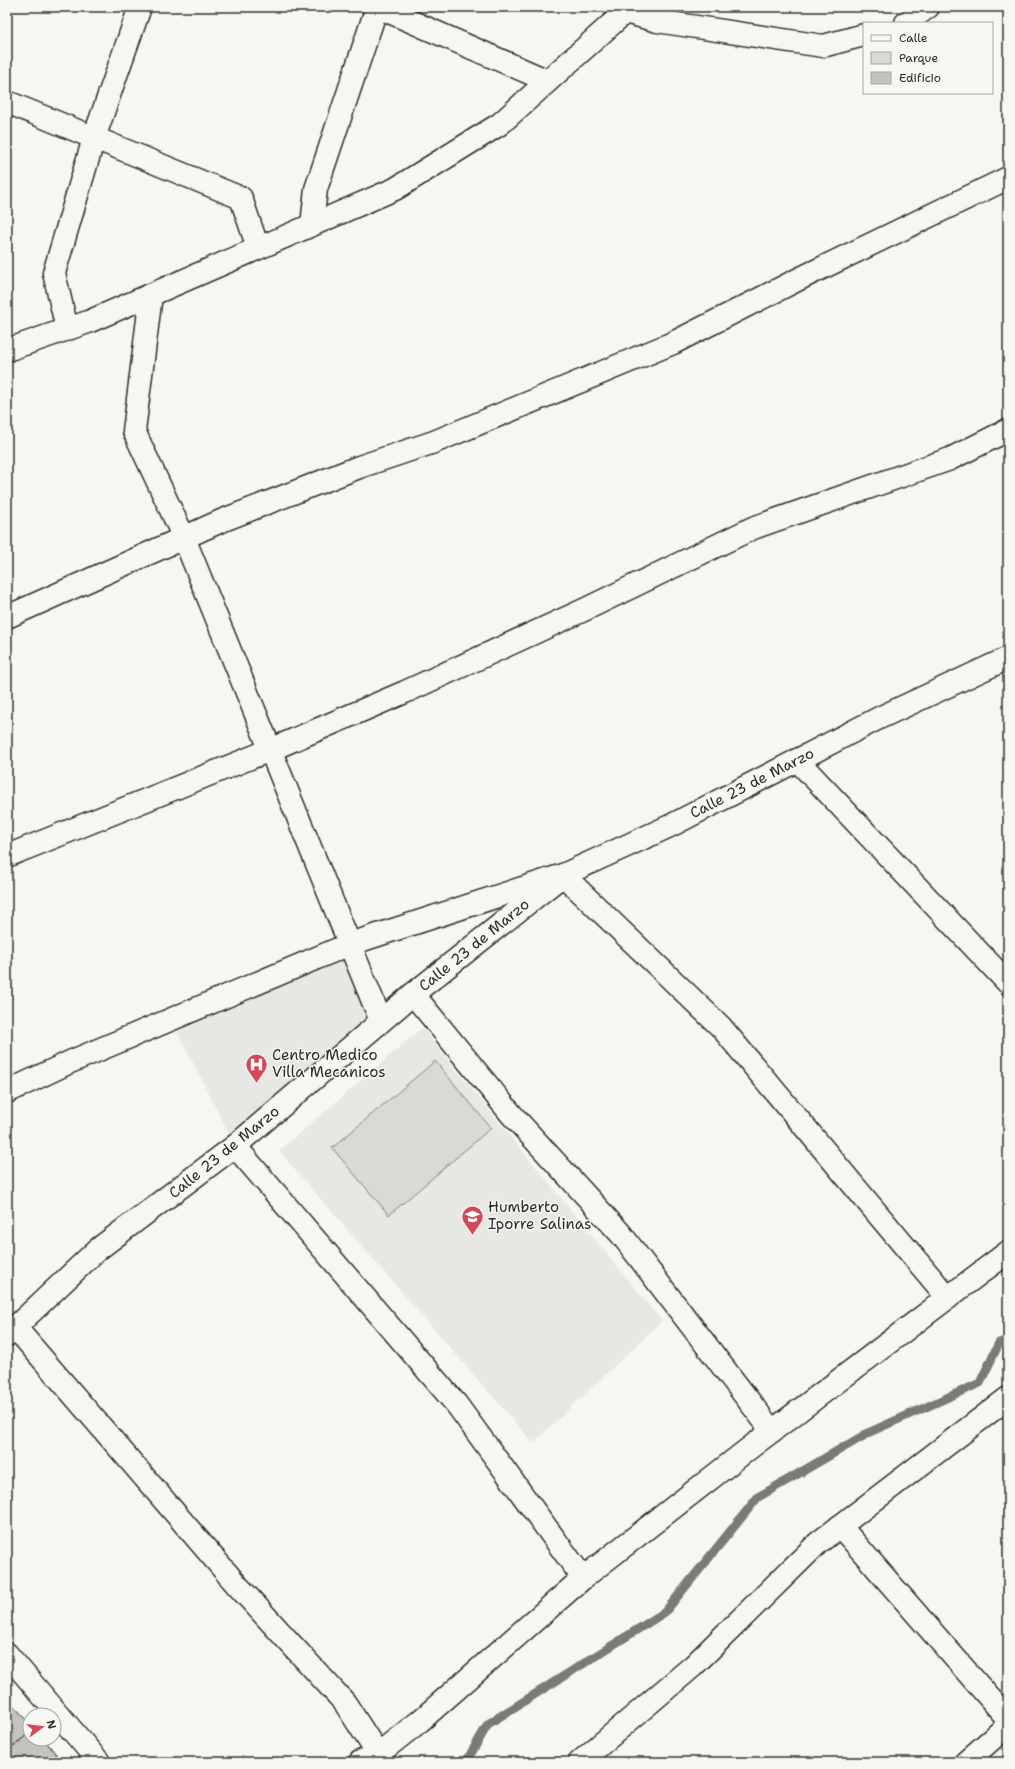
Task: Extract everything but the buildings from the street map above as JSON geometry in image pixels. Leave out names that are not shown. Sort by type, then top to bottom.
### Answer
[{"type":"street","points":[[67,329],[54,273],[94,138],[140,7]]},
{"type":"street","points":[[312,225],[316,189],[378,7],[548,81]]},
{"type":"street","points":[[907,22],[928,7]]},
{"type":"street","points":[[7,350],[88,322],[402,185],[500,124],[623,10],[657,21],[823,46],[863,35]]},
{"type":"street","points":[[7,102],[241,198],[258,248]]},
{"type":"street","points":[[7,617],[221,521],[359,467],[434,442],[673,343],[799,279],[1008,178]]},
{"type":"street","points":[[151,295],[134,431],[184,538],[381,1021]]},
{"type":"street","points":[[7,856],[270,750],[405,692],[545,628],[753,528],[950,459],[1008,430]]},
{"type":"street","name":"Calle 23 de Marzo","points":[[11,1331],[97,1250],[235,1146],[413,994],[563,875],[672,825],[879,718],[1005,663]]},
{"type":"street","points":[[797,760],[1008,983]]},
{"type":"street","points":[[7,1092],[70,1062],[350,944],[563,875],[721,1026],[948,1298]]},
{"type":"street","points":[[413,994],[512,1115],[621,1234],[772,1431]]},
{"type":"street","points":[[235,1146],[457,1405],[583,1578]]},
{"type":"street","points":[[11,1331],[237,1585],[345,1703],[374,1759],[420,1721],[583,1578],[772,1431],[1008,1252]]},
{"type":"street","points":[[580,1762],[693,1666],[818,1543],[1008,1398]]},
{"type":"street","points":[[840,1526],[1008,1719]]},
{"type":"street","points":[[7,1654],[100,1762]]},
{"type":"street","points":[[966,1762],[1008,1725]]},
{"type":"shaded area","name":"Centro Medico Villa Mecanicos","points":[[350,944],[381,1021],[235,1146],[171,1019]]},
{"type":"shaded area","name":"Humberto Iporre Salinas","points":[[422,1028],[662,1321],[533,1443],[279,1151]]},
{"type":"green space","points":[[435,1061],[491,1128],[389,1215],[332,1148]]},
{"type":"waterway","points":[[466,1762],[488,1724],[665,1612],[758,1497],[870,1432],[980,1383],[999,1343],[1008,1340]]},
{"type":"place","name":"Centro Medico Villa Mecanicos","points":[[256,1084]]},
{"type":"place","name":"Humberto Iporre Salinas","points":[[473,1236]]}]
